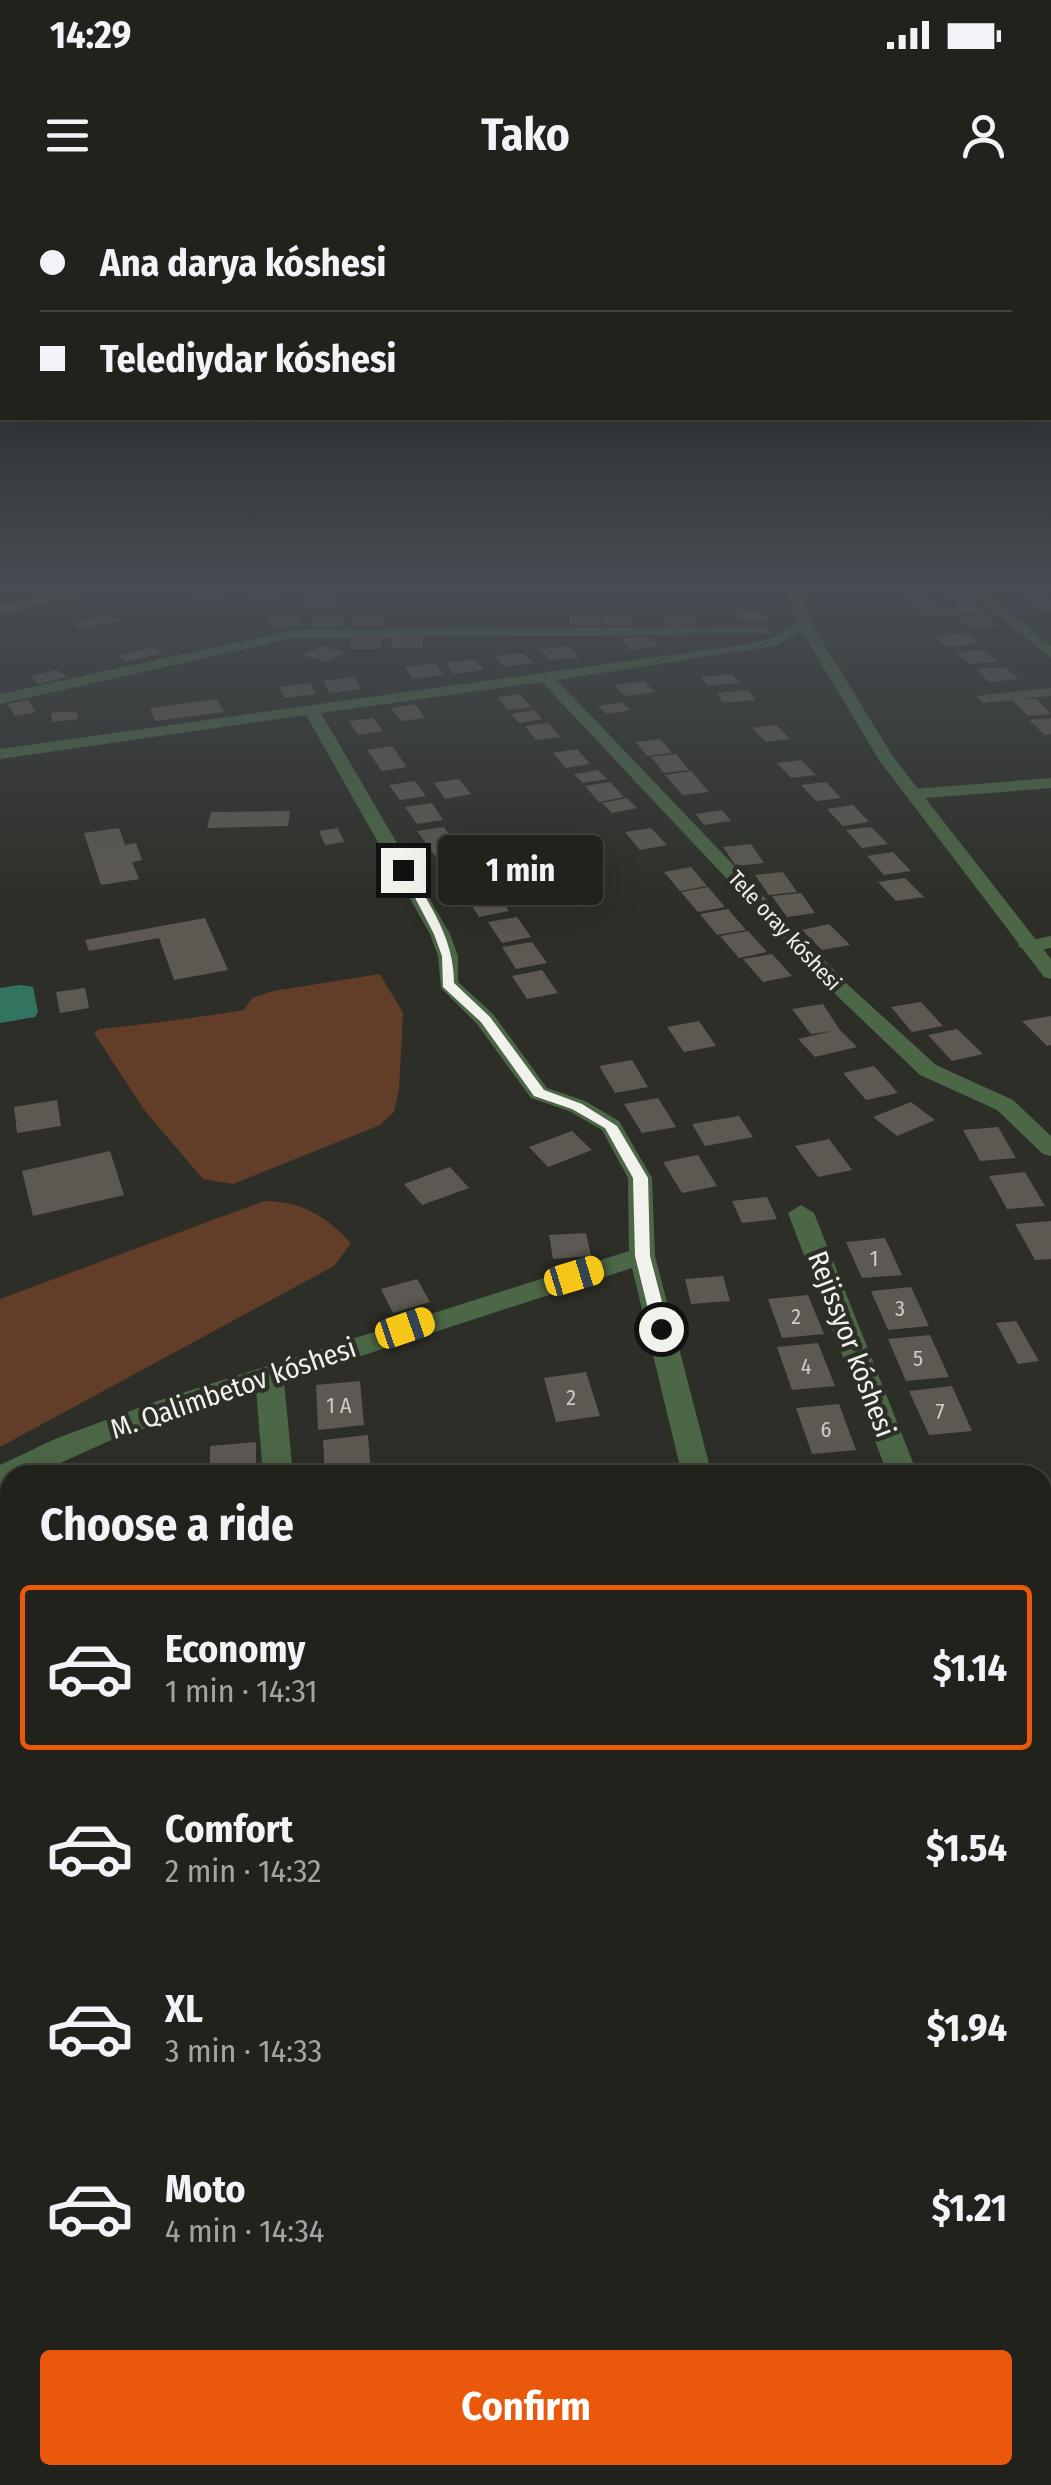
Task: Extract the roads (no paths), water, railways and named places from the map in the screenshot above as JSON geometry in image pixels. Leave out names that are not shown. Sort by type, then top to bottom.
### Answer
[{"type":"street","points":[[0,699],[29,693]]},
{"type":"street","points":[[0,754],[427,693]]},
{"type":"street","name":"Tele oray kóshesi","points":[[561,693],[840,988],[928,1070],[1005,1105],[1051,1149]]},
{"type":"street","points":[[842,693],[912,794],[1051,973]]},
{"type":"street","points":[[310,709],[440,934],[448,956],[448,984],[485,1019],[539,1093],[577,1106],[610,1126],[640,1178],[642,1256],[694,1465]]},
{"type":"street","points":[[912,794],[1051,783]]},
{"type":"street","points":[[1028,946],[1051,942]]},
{"type":"street","name":"Rejissyor kóshesi","points":[[801,1213],[899,1465]]},
{"type":"street","name":"M. Qalimbetov kóshesi","points":[[25,1465],[439,1316],[642,1256]]},
{"type":"street","points":[[269,1375],[277,1465]]}]
